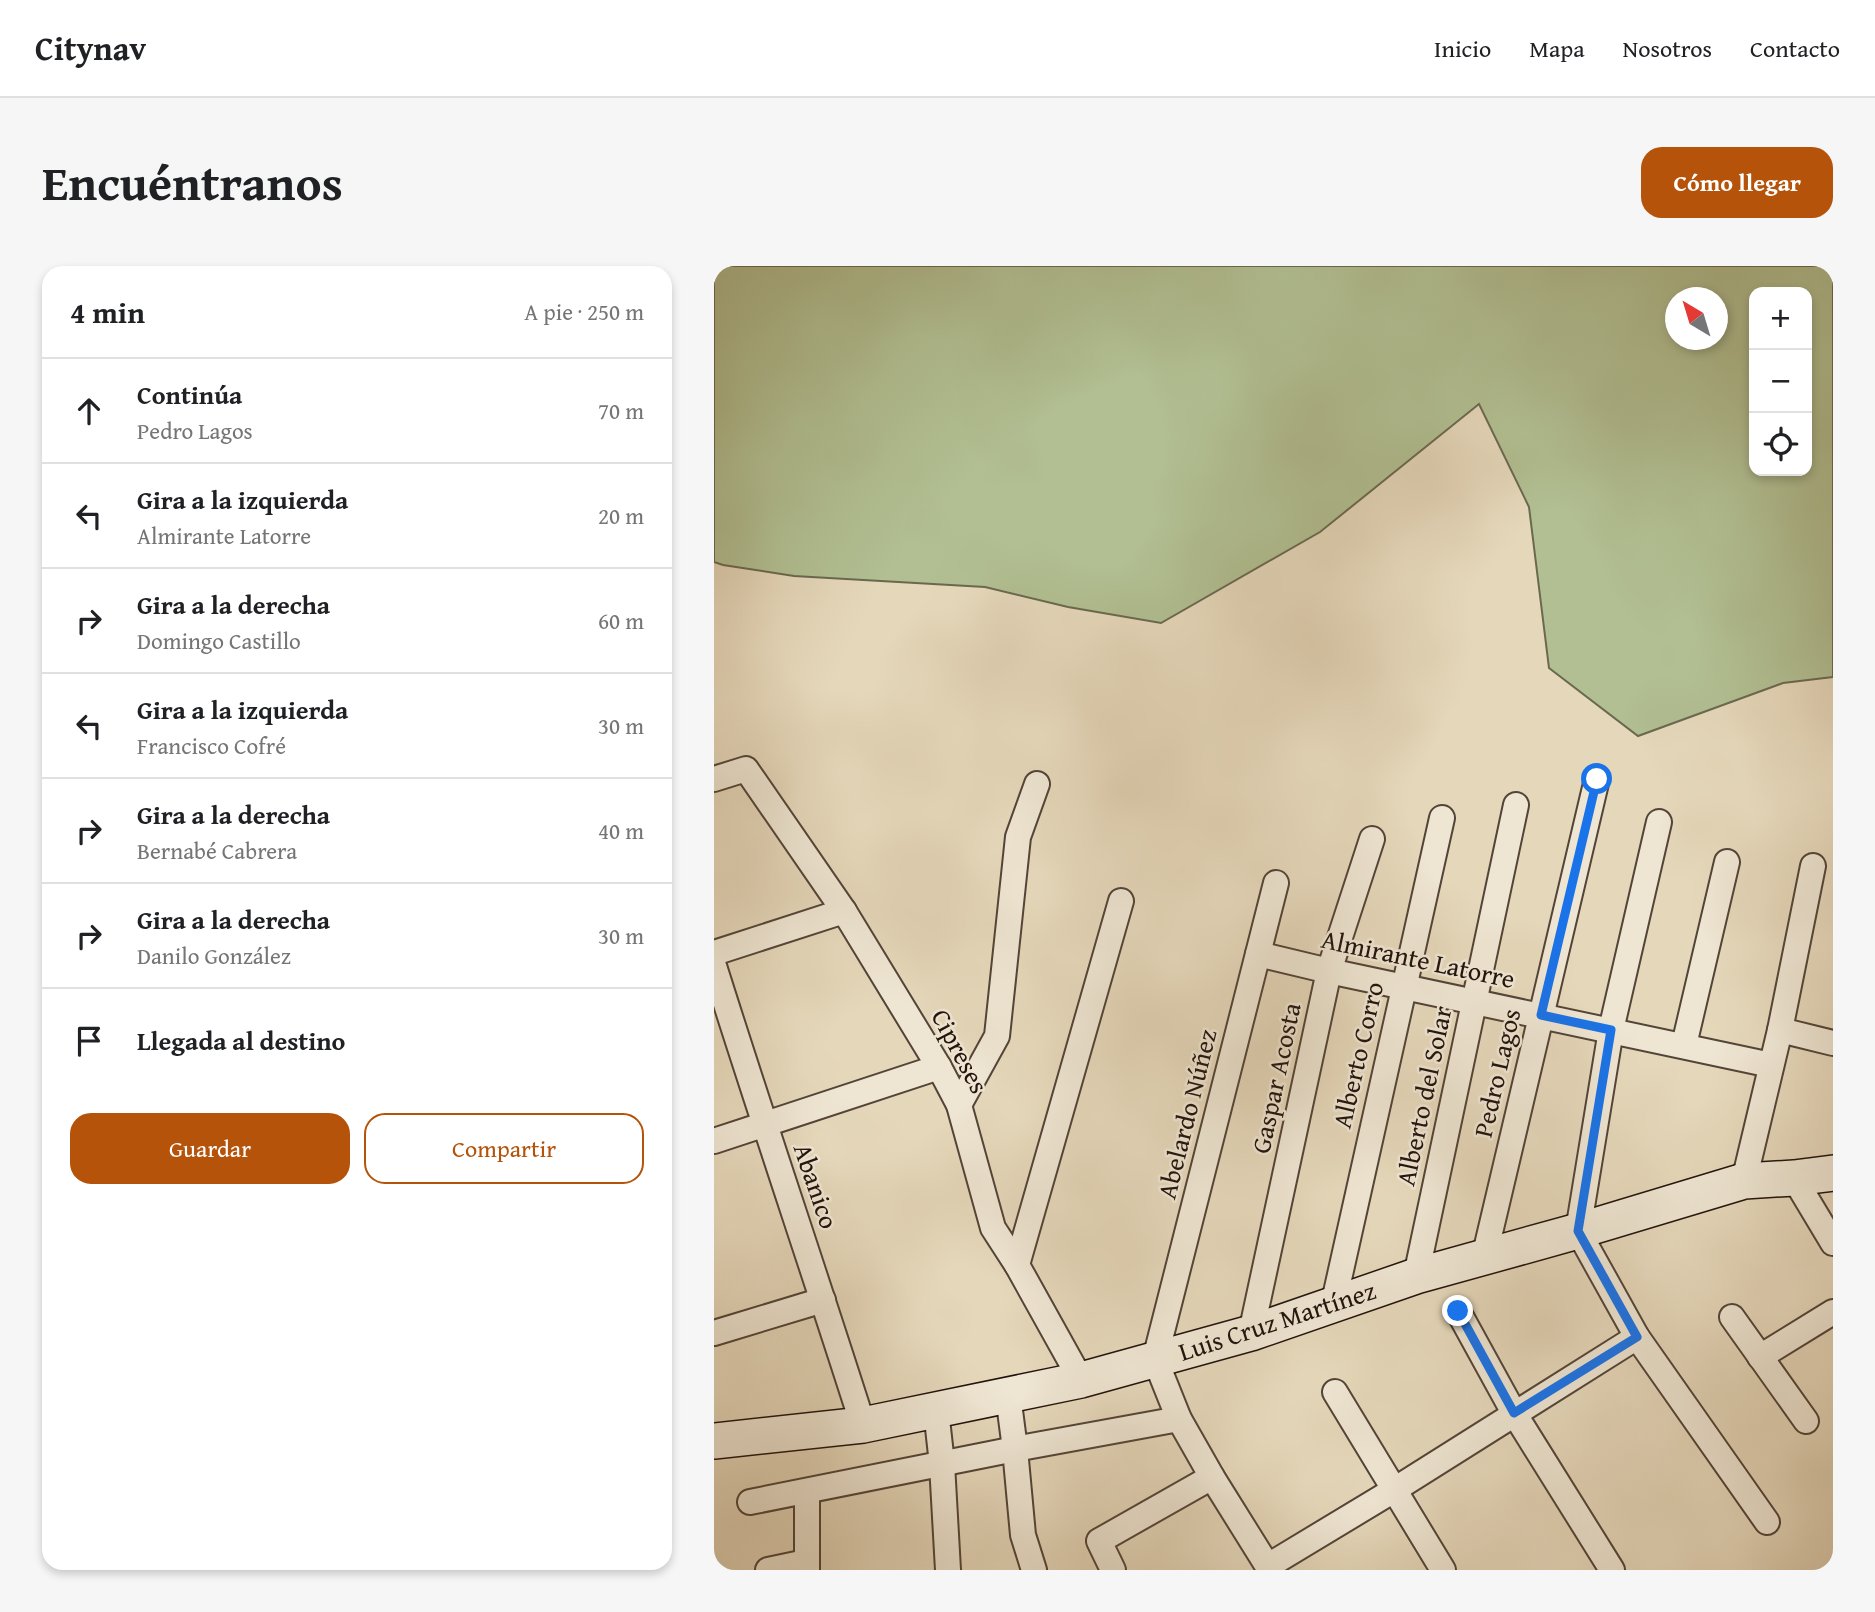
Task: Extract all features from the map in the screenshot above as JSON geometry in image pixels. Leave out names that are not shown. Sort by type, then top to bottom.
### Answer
[{"type":"street","name":"Cipreses","points":[[714,779],[746,769],[844,911],[939,1067],[958,1105],[993,1228],[1017,1265],[1081,1380]]},
{"type":"street","name":"Pedro Lagos","points":[[1483,1258],[1597,779]]},
{"type":"street","points":[[958,1105],[997,1036],[1018,837],[1037,784]]},
{"type":"street","name":"Alberto del Solar","points":[[1416,1276],[1516,804]]},
{"type":"street","name":"Alberto Corro","points":[[1333,1306],[1442,818]]},
{"type":"street","points":[[1659,822],[1611,1030],[1578,1231],[1637,1337],[1767,1522]]},
{"type":"street","name":"Gaspar Acosta","points":[[1251,1333],[1329,971],[1372,839]]},
{"type":"street","points":[[1684,1045],[1727,862]]},
{"type":"street","points":[[1744,1181],[1780,1030],[1813,866]]},
{"type":"street","name":"Abelardo Núñez","points":[[1156,1359],[1276,883]]},
{"type":"street","points":[[1017,1265],[1121,901]]},
{"type":"street","points":[[714,954],[844,911]]},
{"type":"street","name":"Almirante Latorre","points":[[1258,954],[1771,1065]]},
{"type":"street","name":"Abanico","points":[[714,966],[863,1425]]},
{"type":"street","points":[[1780,1030],[1833,1043]]},
{"type":"street","points":[[714,1141],[939,1067]]},
{"type":"street","name":"Luis Cruz Martínez","points":[[714,1441],[863,1425],[1081,1380],[1251,1333],[1416,1276],[1744,1181],[1833,1173]]},
{"type":"street","points":[[1794,1178],[1833,1242]]},
{"type":"street","points":[[716,1326],[823,1300]]},
{"type":"street","points":[[1458,1311],[1514,1413],[1612,1570]]},
{"type":"street","points":[[1760,1357],[1833,1312]]},
{"type":"street","points":[[1731,1317],[1806,1421]]},
{"type":"street","points":[[1156,1359],[1179,1419],[1269,1568],[1637,1337]]},
{"type":"street","points":[[1335,1392],[1443,1570]]},
{"type":"street","points":[[1008,1395],[1023,1535],[1034,1570]]},
{"type":"street","points":[[936,1410],[948,1570]]},
{"type":"street","points":[[750,1502],[1179,1419]]},
{"type":"street","points":[[1113,1570],[1099,1541],[1212,1477]]},
{"type":"street","points":[[768,1570],[807,1566],[807,1492]]},
{"type":"green space","points":[[714,266],[1833,266],[1833,677],[1783,683],[1638,736],[1549,668],[1529,507],[1479,404],[1320,532],[1161,623],[1068,607],[985,587],[794,576],[714,562]]},
{"type":"route","points":[[1458,1311],[1514,1413],[1637,1337],[1578,1231],[1611,1030],[1541,1015],[1597,779]]}]
